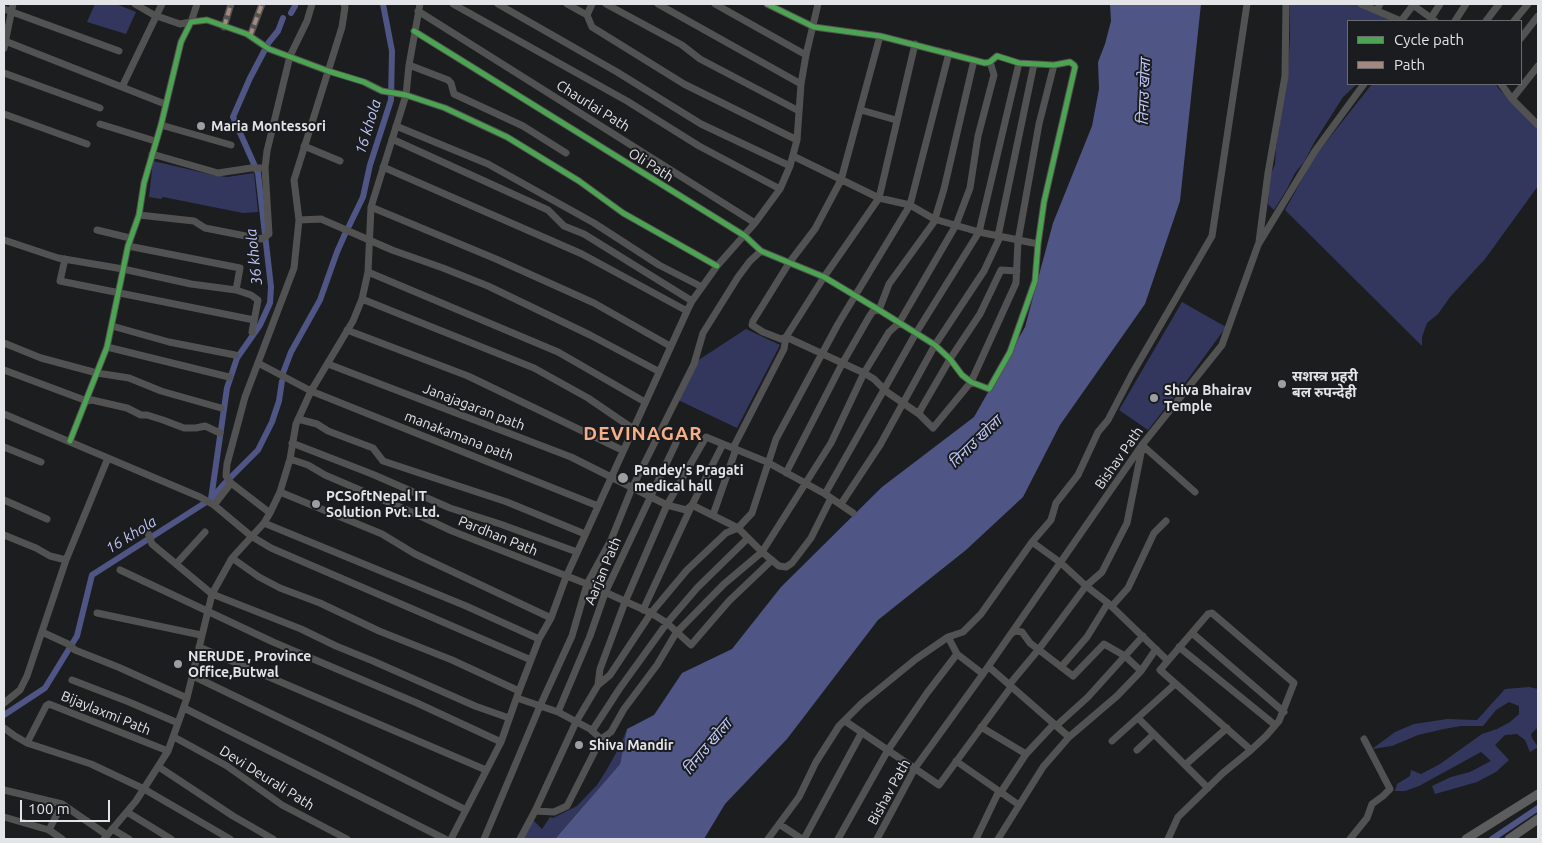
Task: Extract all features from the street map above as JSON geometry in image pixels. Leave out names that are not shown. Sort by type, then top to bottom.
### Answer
[{"type":"main road","points":[[1466,839],[1538,794]]},
{"type":"main road","points":[[1509,839],[1538,818]]},
{"type":"street","points":[[135,4],[157,16],[180,24],[207,20],[250,36],[267,47],[328,71],[364,82],[382,91],[445,108],[508,137],[579,181],[623,213],[718,266]]},
{"type":"street","points":[[122,87],[162,4]]},
{"type":"street","points":[[70,442],[107,347],[128,246],[139,214],[155,141],[161,125],[181,42],[197,4]]},
{"type":"street","points":[[224,27],[231,4]]},
{"type":"street","points":[[250,36],[262,4]]},
{"type":"street","points":[[139,214],[194,221],[205,228],[261,239],[269,234],[265,168],[267,152],[290,56],[307,21],[312,4]]},
{"type":"street","points":[[270,514],[231,483],[226,476],[232,438],[294,268],[300,220],[294,180],[342,26],[344,4]]},
{"type":"street","points":[[453,4],[627,101],[699,146],[780,189]]},
{"type":"street","points":[[498,4],[617,72],[701,124],[790,166]]},
{"type":"street","points":[[567,4],[587,15],[592,27],[684,84],[797,140]]},
{"type":"street","points":[[587,15],[592,4]]},
{"type":"street","points":[[606,4],[682,45],[700,58],[800,111]]},
{"type":"street","points":[[658,4],[801,84]]},
{"type":"street","points":[[715,4],[806,55]]},
{"type":"street","points":[[767,4],[814,27],[880,36],[985,63],[990,62],[997,56],[1019,63],[1054,65],[1070,62],[1074,65],[1075,68],[1044,202],[1035,281],[1010,352],[989,389],[971,382]]},
{"type":"street","points":[[451,839],[501,742],[539,639],[551,618],[566,576],[686,312],[718,266],[756,223],[780,189],[790,166],[797,140],[801,84],[818,4]]},
{"type":"street","points":[[768,839],[799,797],[832,736],[862,703],[948,637],[962,632],[981,614],[1032,542],[1051,520],[1056,503],[1078,475],[1098,432],[1108,420],[1132,374],[1212,236],[1247,4]]},
{"type":"street","points":[[1258,245],[1285,76],[1286,4]]},
{"type":"street","points":[[1361,4],[1378,7],[1399,20]]},
{"type":"street","points":[[1402,20],[1413,4],[1433,20],[1440,4]]},
{"type":"street","points":[[1456,20],[1466,4]]},
{"type":"street","points":[[1487,20],[1500,4]]},
{"type":"street","points":[[1515,20],[1528,4]]},
{"type":"street","points":[[12,8],[4,44],[165,104]]},
{"type":"street","points":[[4,9],[12,8],[119,51]]},
{"type":"street","points":[[108,834],[144,789],[168,751],[187,698],[212,594],[232,558],[270,514],[280,492],[290,459],[298,419],[311,391],[347,330],[362,299],[368,272],[371,207],[396,126],[419,8]]},
{"type":"street","name":"Chaurlai Path","points":[[419,8],[756,223]]},
{"type":"street","points":[[1522,37],[1538,16]]},
{"type":"street","name":"Oli Path","points":[[414,31],[745,236],[760,251],[824,277],[916,333],[935,345],[950,359],[962,375],[971,382]]},
{"type":"street","points":[[880,36],[842,180],[814,229],[789,263],[752,325],[781,339],[786,337],[864,374],[919,414],[933,428],[971,382],[1016,283],[1018,241],[1039,124],[1054,65]]},
{"type":"street","points":[[713,515],[735,449],[784,349],[786,337],[824,277],[879,198],[915,44]]},
{"type":"street","points":[[647,612],[726,533],[738,528],[752,513],[776,439],[838,324],[910,205],[949,53]]},
{"type":"street","points":[[786,473],[842,364],[873,311],[879,310],[890,284],[934,219],[944,190],[974,60]]},
{"type":"street","points":[[535,811],[554,812],[567,806],[601,738],[611,732],[624,709],[657,665],[676,633],[724,584],[762,552],[831,443],[864,374],[889,332],[899,323],[956,224],[970,188],[978,136],[994,75],[990,62]]},
{"type":"street","points":[[692,505],[738,528],[779,566],[786,567],[792,563],[811,538],[828,496],[885,389],[916,333],[978,232],[1019,63]]},
{"type":"street","points":[[841,504],[880,444],[935,345],[984,271],[999,237],[1034,64]]},
{"type":"street","points":[[409,65],[448,80],[451,83],[454,94],[523,126],[566,153]]},
{"type":"street","points":[[1512,99],[1538,66]]},
{"type":"street","points":[[4,73],[100,108]]},
{"type":"street","name":"Bishav Path","points":[[878,839],[915,768],[989,667],[1142,445],[1222,345],[1258,245],[1315,151],[1363,85]]},
{"type":"street","points":[[1502,85],[1512,99],[1538,123]]},
{"type":"street","points":[[861,110],[896,120]]},
{"type":"street","points":[[4,114],[87,144]]},
{"type":"street","points":[[100,124],[155,141]]},
{"type":"street","points":[[161,125],[231,145]]},
{"type":"street","points":[[396,126],[488,164],[585,218],[660,265],[702,288]]},
{"type":"street","points":[[392,139],[548,210],[564,226],[584,234],[692,301]]},
{"type":"street","points":[[304,146],[340,161]]},
{"type":"street","points":[[152,154],[218,173],[265,168]]},
{"type":"street","points":[[793,156],[879,198],[910,205],[934,219],[978,232],[1038,244]]},
{"type":"street","points":[[383,167],[582,254],[686,312]]},
{"type":"street","points":[[371,207],[496,259],[594,303],[670,346]]},
{"type":"street","points":[[300,220],[321,219],[392,250],[488,286],[590,335],[658,371]]},
{"type":"street","points":[[98,230],[130,238]]},
{"type":"street","points":[[4,240],[18,246],[65,259],[191,284],[236,290],[252,295],[258,300],[252,332]]},
{"type":"street","points":[[128,246],[240,268],[236,290]]},
{"type":"street","points":[[484,839],[540,706],[572,636],[587,584],[611,540],[632,488],[694,364],[703,332],[750,260],[760,251]]},
{"type":"street","points":[[65,259],[60,281],[254,320]]},
{"type":"street","points":[[919,414],[950,359],[980,314],[1001,270],[1017,271]]},
{"type":"street","points":[[368,272],[558,352],[645,402]]},
{"type":"street","points":[[362,299],[534,368],[588,398],[632,428]]},
{"type":"street","points":[[112,326],[169,342],[235,355]]},
{"type":"street","points":[[347,330],[468,376],[622,450]]},
{"type":"street","points":[[4,343],[41,358],[96,373],[128,378],[161,391],[221,408]]},
{"type":"street","points":[[107,347],[229,377]]},
{"type":"street","name":"manakamana path","points":[[258,363],[311,391],[598,506]]},
{"type":"street","name":"Janajagaran path","points":[[328,364],[571,458],[667,505]]},
{"type":"street","points":[[4,370],[87,401],[92,400],[127,408],[141,415],[147,415],[184,428],[205,426],[220,433]]},
{"type":"street","points":[[4,414],[200,497],[213,504],[251,536],[272,548],[531,660]]},
{"type":"street","points":[[298,419],[316,424],[372,448],[383,461],[507,502],[585,534]]},
{"type":"street","points":[[598,685],[600,669],[625,602],[667,505],[706,437],[767,462],[828,496],[853,513]]},
{"type":"street","points":[[292,443],[372,474],[450,508],[577,552]]},
{"type":"street","name":"Aarjan Path","points":[[558,712],[590,636],[605,593],[676,443]]},
{"type":"street","points":[[520,839],[576,722],[598,685],[610,675],[647,612],[692,505],[723,444]]},
{"type":"street","points":[[1142,445],[1195,492]]},
{"type":"street","points":[[845,721],[939,785],[1010,686],[1086,586],[1102,572],[1127,522],[1142,445]]},
{"type":"street","points":[[4,447],[41,462]]},
{"type":"street","points":[[4,703],[20,690],[36,655],[66,560],[108,458]]},
{"type":"street","name":"Pardhan Path","points":[[290,459],[308,465],[325,476],[452,531],[587,584],[667,623],[691,645],[729,601],[772,560]]},
{"type":"street","points":[[213,504],[231,483]]},
{"type":"street","points":[[280,492],[382,534],[415,554],[551,618]]},
{"type":"street","points":[[4,500],[48,519]]},
{"type":"street","points":[[667,505],[686,510],[692,505]]},
{"type":"street","points":[[1061,667],[1087,637],[1110,605],[1128,588],[1154,533],[1166,521]]},
{"type":"street","points":[[264,523],[466,606],[539,639]]},
{"type":"street","points":[[176,564],[205,532]]},
{"type":"street","points":[[148,533],[152,544],[212,594],[301,629],[475,706],[509,718]]},
{"type":"street","points":[[4,536],[36,548],[50,556],[66,560]]},
{"type":"street","points":[[592,731],[620,688],[667,623],[697,588],[748,538]]},
{"type":"street","points":[[1032,542],[1061,563],[1110,605],[1167,660]]},
{"type":"street","points":[[232,558],[259,577],[280,588],[320,603],[379,631],[452,660],[540,706],[558,712],[601,738]]},
{"type":"street","points":[[120,570],[273,642],[417,702],[501,742]]},
{"type":"street","points":[[97,613],[201,635]]},
{"type":"street","points":[[1168,839],[1178,817],[1208,788],[1251,750],[1266,736],[1275,725],[1284,712],[1294,683],[1212,613],[1208,614],[1160,670],[1251,750]]},
{"type":"street","points":[[1011,634],[1016,631],[1022,632],[1030,642],[1074,676],[1104,644],[1125,656],[1141,671]]},
{"type":"street","points":[[42,632],[68,644],[75,650],[187,698]]},
{"type":"street","points":[[1192,633],[1284,712]]},
{"type":"street","points":[[976,839],[1000,792],[1026,754],[1055,725],[1088,697],[1143,636]]},
{"type":"street","points":[[948,637],[957,654],[983,674]]},
{"type":"street","points":[[199,647],[486,770]]},
{"type":"street","points":[[1179,647],[1275,725]]},
{"type":"street","points":[[998,839],[1044,767],[1069,737],[1117,696],[1141,671],[1156,649]]},
{"type":"street","points":[[838,839],[888,750],[926,693],[957,654]]},
{"type":"street","points":[[989,667],[1069,737]]},
{"type":"street","points":[[193,676],[466,810]]},
{"type":"street","points":[[72,680],[178,723]]},
{"type":"street","points":[[1112,741],[1176,684]]},
{"type":"street","name":"Bijaylaxmi Path","points":[[27,742],[46,706],[49,704],[168,751]]},
{"type":"street","points":[[184,708],[445,839]]},
{"type":"street","points":[[1138,718],[1208,788]]},
{"type":"street","points":[[982,727],[1026,754]]},
{"type":"street","points":[[4,728],[27,742],[91,764],[144,789],[230,839]]},
{"type":"street","points":[[1185,765],[1226,728]]},
{"type":"street","points":[[778,824],[803,839],[862,732]]},
{"type":"street","points":[[1137,750],[1154,734]]},
{"type":"street","name":"Devi Deurali Path","points":[[174,737],[226,766],[282,805],[347,839]]},
{"type":"street","points":[[1350,839],[1367,818],[1372,804],[1390,789],[1364,739]]},
{"type":"street","points":[[956,761],[1019,805]]},
{"type":"street","points":[[159,767],[233,816],[273,839]]},
{"type":"street","points":[[4,790],[62,804],[108,834],[129,839]]},
{"type":"street","points":[[49,830],[62,804]]},
{"type":"street","points":[[127,812],[171,839]]},
{"type":"street","points":[[4,817],[49,830],[62,839]]},
{"type":"shaded area","points":[[95,4],[116,4],[136,12],[126,34],[87,22]]},
{"type":"shaded area","points":[[1290,4],[1357,4],[1392,18],[1393,20],[1347,20],[1347,85],[1356,85],[1343,97],[1274,210],[1268,204],[1270,176],[1275,164],[1288,69]]},
{"type":"shaded area","points":[[1371,85],[1496,85],[1538,128],[1538,186],[1485,259],[1450,297],[1438,314],[1427,323],[1422,337],[1422,346],[1285,210],[1315,156]]},
{"type":"shaded area","points":[[153,161],[227,177],[254,173],[258,212],[243,213],[163,197],[161,199],[149,197]]},
{"type":"shaded area","points":[[1182,302],[1226,327],[1148,430],[1119,410]]},
{"type":"shaded area","points":[[746,329],[780,345],[737,428],[678,400],[697,361]]},
{"type":"shaded area","points":[[1529,687],[1538,689],[1538,727],[1531,734],[1538,747],[1530,752],[1525,740],[1517,734],[1505,735],[1495,745],[1509,760],[1496,772],[1477,782],[1435,794],[1432,786],[1451,777],[1470,772],[1491,761],[1481,752],[1419,786],[1405,791],[1395,791],[1397,784],[1410,776],[1411,770],[1421,774],[1440,764],[1482,734],[1510,722],[1519,714],[1519,706],[1509,702],[1496,710],[1483,726],[1461,726],[1444,729],[1418,735],[1392,746],[1372,749],[1395,732],[1414,724],[1447,719],[1477,720],[1505,689]]},
{"type":"shaded area","points":[[627,729],[620,764],[555,839],[521,839],[532,819],[542,829],[550,817],[553,818],[577,806],[597,785],[621,744]]},
{"type":"water","name":"तिनाउ खोला","points":[[1110,4],[1201,4],[1180,201],[1145,304],[1060,425],[1023,497],[966,550],[878,620],[787,739],[725,804],[704,839],[555,839],[620,764],[627,729],[654,715],[682,673],[732,649],[781,587],[882,487],[974,417],[1025,327],[1053,223],[1092,126],[1099,89],[1098,62],[1111,21]]},
{"type":"waterway","name":"36 khola","points":[[291,13],[295,4]]},
{"type":"waterway","name":"16 khola","points":[[349,226],[363,197],[370,165],[391,100],[392,51],[383,4]]},
{"type":"waterway","name":"36 khola","points":[[211,499],[227,388],[237,358],[260,325],[270,303],[271,287],[258,173],[233,117],[250,78],[269,42],[278,31],[283,18]]},
{"type":"waterway","name":"16 khola","points":[[283,373],[291,352],[320,300],[345,234]]},
{"type":"waterway","name":"16 khola","points":[[4,715],[45,688],[77,636],[92,575],[211,499],[258,450],[272,422],[279,401],[282,381]]},
{"type":"waterway","points":[[1492,839],[1538,808]]},
{"type":"marked path","points":[[224,27],[231,4]]},
{"type":"marked path","points":[[250,36],[262,4]]},
{"type":"cycle path","points":[[414,31],[745,236],[761,251],[824,277],[879,310],[935,345],[950,359],[962,375],[971,382],[989,389],[1010,352],[1035,281],[1044,202],[1074,65],[1070,62],[1054,65],[1019,63],[997,56],[990,62],[985,63],[880,36],[814,27],[767,4]]},
{"type":"cycle path","points":[[70,441],[107,347],[128,246],[139,215],[144,183],[161,125],[181,42],[191,22],[207,20],[247,34],[269,49],[364,82],[382,91],[406,95],[445,108],[507,137],[579,181],[623,213],[717,266]]},
{"type":"place","name":"Maria Montessori","points":[[201,126]]},
{"type":"place","name":"सशस्त्र प्रहरी बल रुपन्देही","points":[[1282,384]]},
{"type":"place","name":"Shiva Bhairav Temple","points":[[1154,398]]},
{"type":"place","name":"Pandey's Pragati medical hall","points":[[623,478]]},
{"type":"place","name":"PCSoftNepal IT Solution Pvt. Ltd.","points":[[316,504]]},
{"type":"place","name":"NERUDE , Province Office,Butwal","points":[[178,664]]},
{"type":"place","name":"Shiva Mandir","points":[[579,745]]},
{"type":"district","name":"DEVINAGAR","points":[[643,434]]}]
